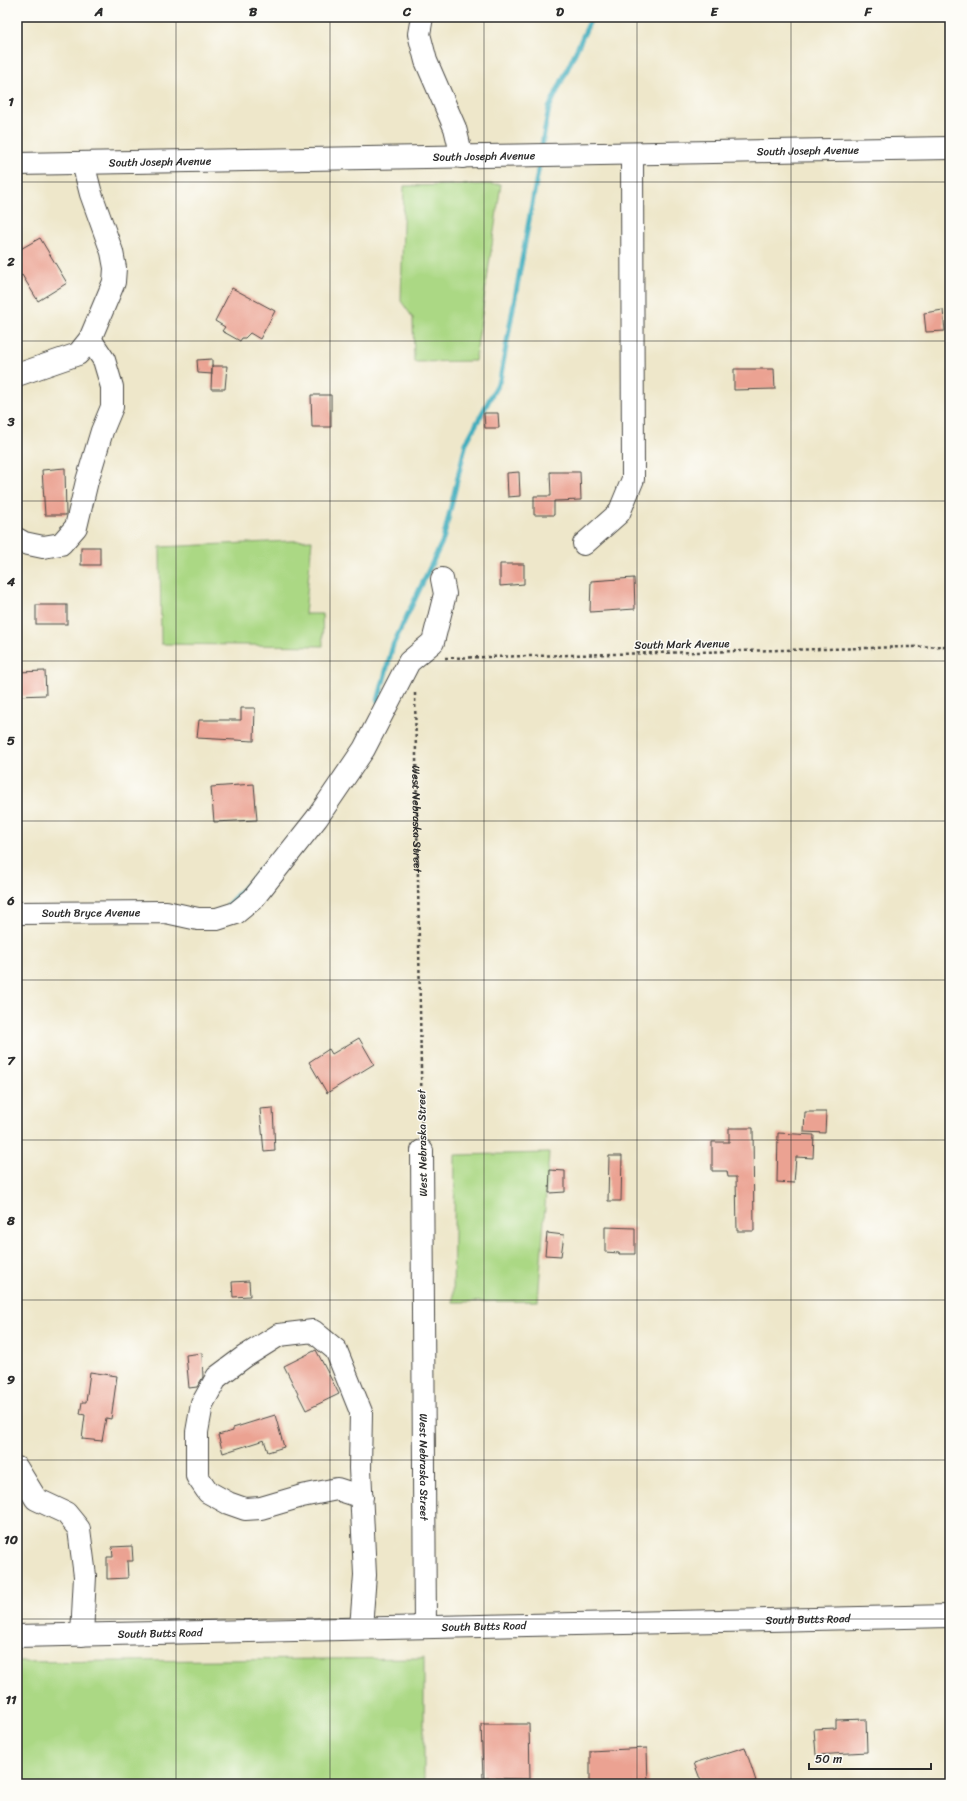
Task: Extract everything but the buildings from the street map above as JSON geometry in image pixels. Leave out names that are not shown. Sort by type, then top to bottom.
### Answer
[{"type":"street","points":[[422,17],[419,34],[426,62],[455,128],[462,157]]},
{"type":"street","name":"South Joseph Avenue","points":[[17,164],[950,148]]},
{"type":"street","points":[[584,544],[619,513],[633,479],[632,154]]},
{"type":"street","points":[[17,376],[78,354],[90,340],[114,282],[115,268],[112,252],[91,194],[83,163]]},
{"type":"street","points":[[17,539],[24,543],[43,547],[61,544],[76,527],[98,445],[112,407],[112,387],[104,360],[90,340]]},
{"type":"street","name":"South Bryce Avenue","points":[[17,913],[166,912],[198,919],[217,919],[236,913],[254,899],[317,818],[364,749],[409,662],[433,642],[445,594],[442,579]]},
{"type":"street","name":"West Nebraska Street","points":[[422,1151],[425,1627]]},
{"type":"street","points":[[361,1628],[365,1575],[361,1412],[336,1350],[313,1331],[279,1335],[244,1357],[217,1377],[202,1404],[198,1432],[197,1476],[208,1492],[228,1503],[245,1509],[261,1508],[302,1496],[337,1489],[362,1497]]},
{"type":"street","points":[[17,1468],[36,1499],[66,1514],[79,1529],[85,1576],[82,1635]]},
{"type":"street","name":"South Butts Road","points":[[17,1636],[950,1616]]},
{"type":"path","name":"South Mark Avenue","points":[[415,658],[950,646]]},
{"type":"path","name":"West Nebraska Street","points":[[415,690],[422,1151]]},
{"type":"green space","points":[[501,184],[475,361],[414,362],[413,318],[401,301],[404,186]]},
{"type":"green space","points":[[312,540],[305,614],[322,614],[323,646],[161,644],[160,547]]},
{"type":"green space","points":[[549,1153],[538,1301],[453,1302],[455,1155]]},
{"type":"green space","points":[[424,1658],[424,1784],[17,1784],[17,1662]]},
{"type":"waterway","points":[[541,150],[549,108],[592,17]]},
{"type":"waterway","points":[[378,701],[393,645],[443,540],[466,443],[500,380],[540,160]]},
{"type":"waterway","points":[[228,905],[275,855]]}]
